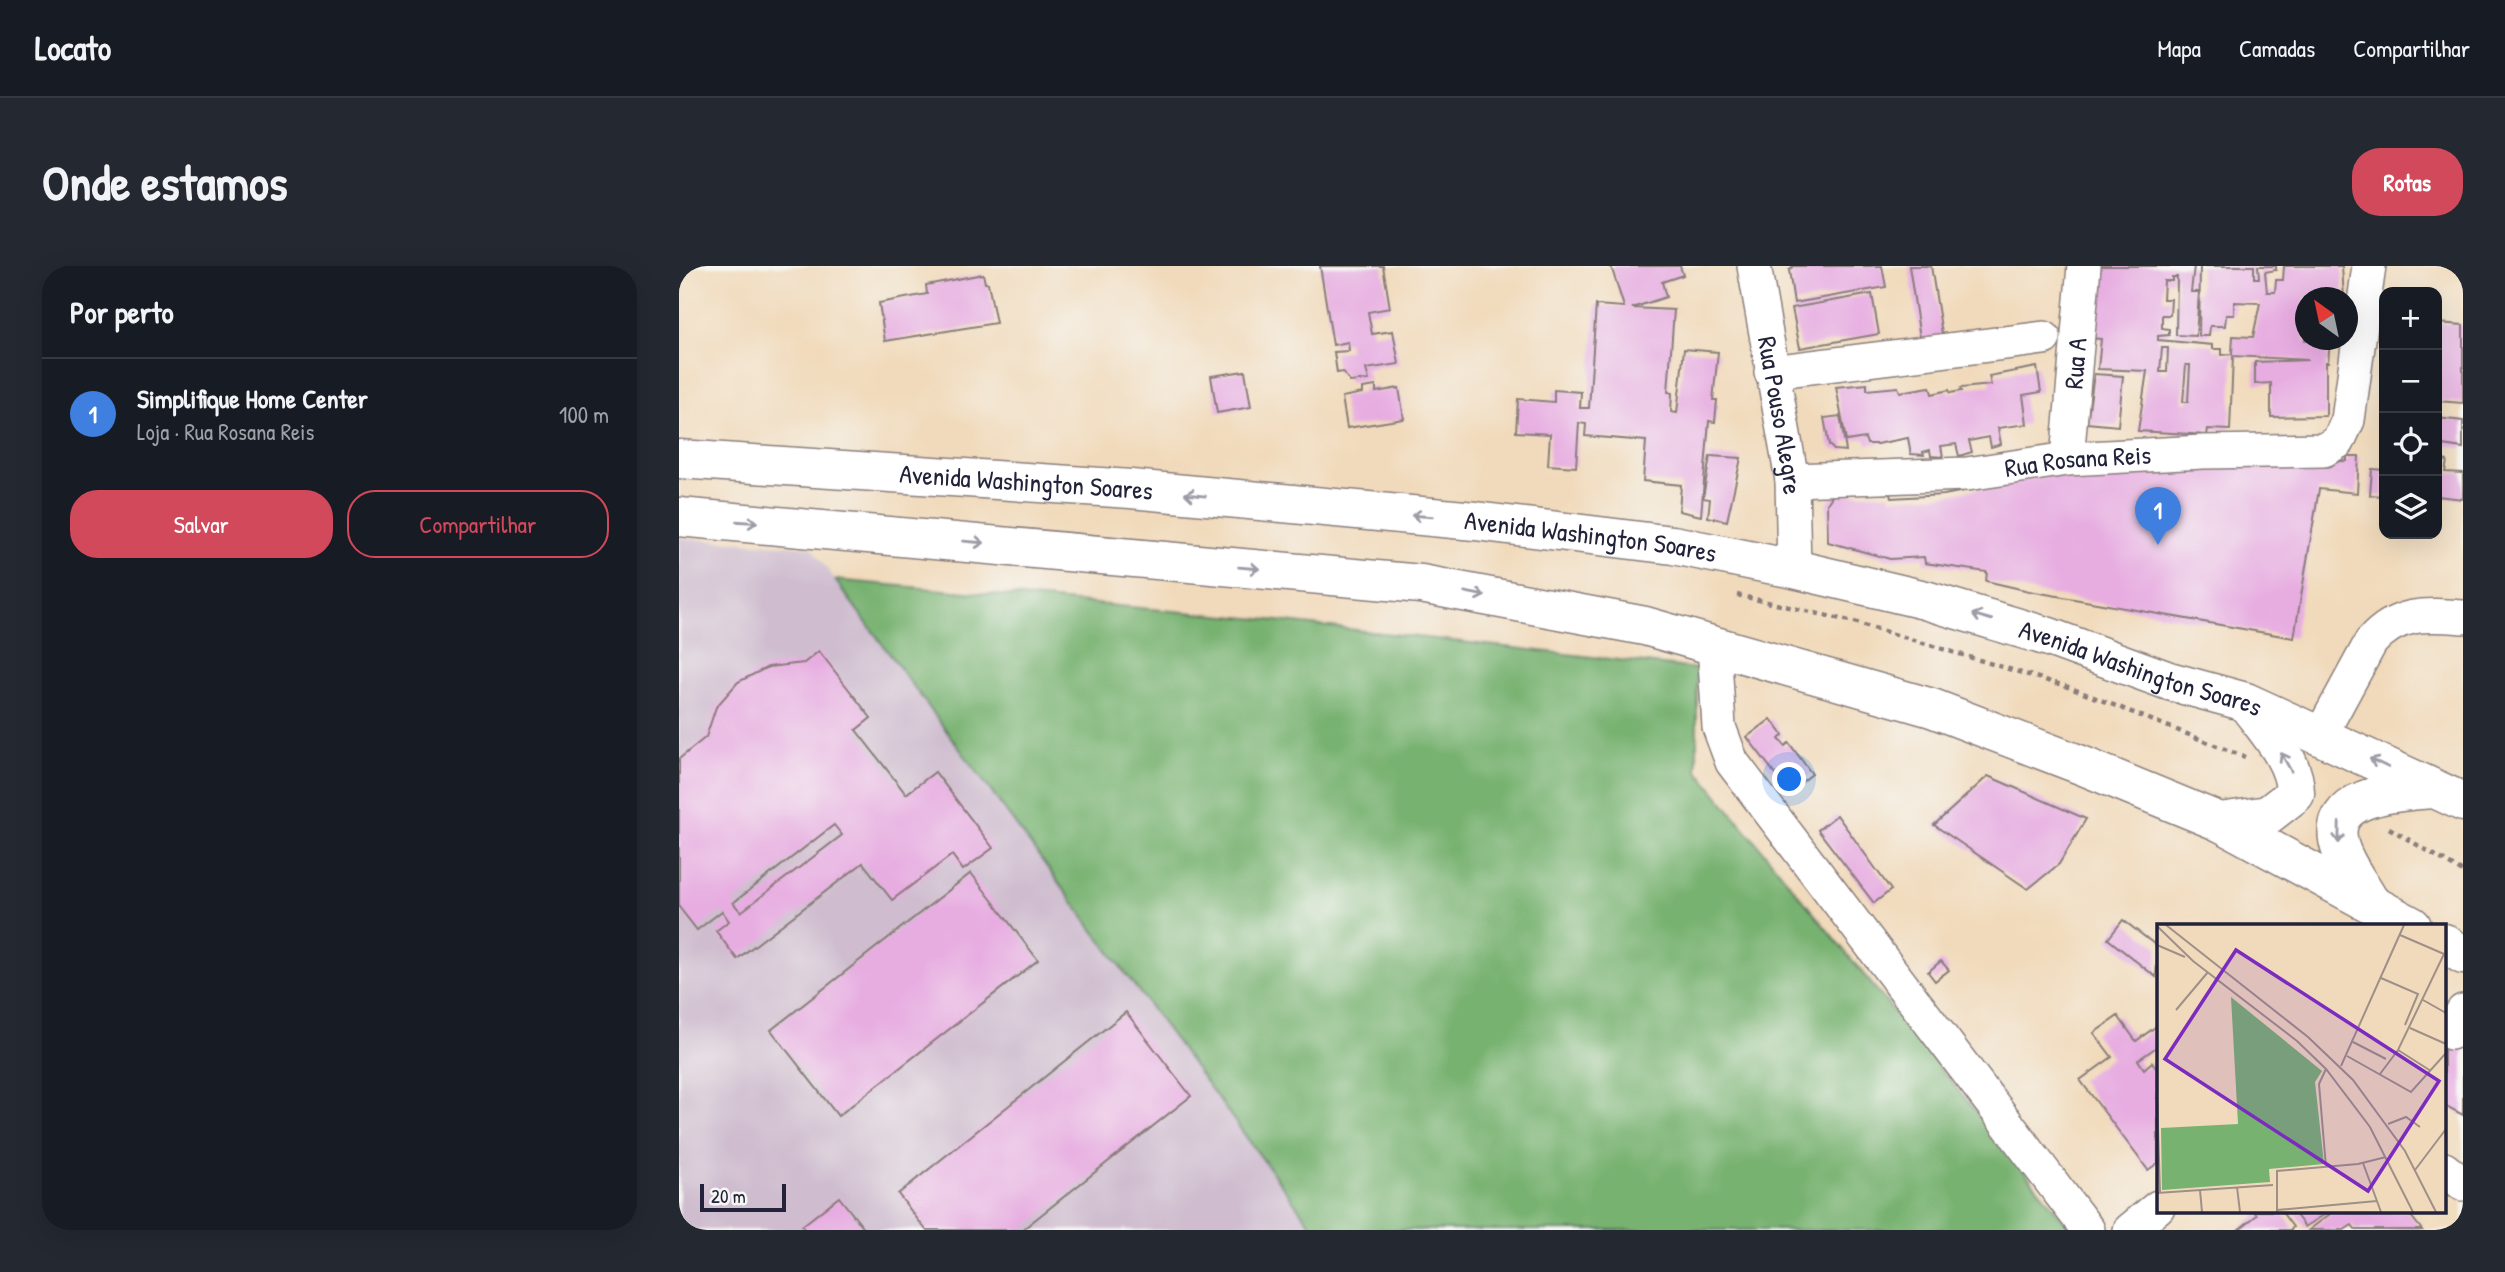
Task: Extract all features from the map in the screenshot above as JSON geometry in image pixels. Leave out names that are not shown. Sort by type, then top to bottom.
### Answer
[{"type":"highway","name":"Avenida Washington Soares","points":[[679,459],[1131,489],[1475,521],[1673,545],[1794,569],[1950,607],[2049,637],[2169,681],[2246,702],[2449,795]]},
{"type":"highway","points":[[679,517],[1421,584],[1645,626],[1932,708],[2220,822],[2408,924]]},
{"type":"highway","points":[[2220,822],[2268,815],[2295,794],[2296,781],[2288,763],[2246,702]]},
{"type":"highway","points":[[2371,903],[2341,852],[2337,833],[2345,812],[2374,796],[2449,795]]},
{"type":"highway","points":[[2445,944],[2463,955]]},
{"type":"street","name":"Rua Pouso Alegre","points":[[1754,266],[1792,480],[1794,569]]},
{"type":"street","name":"Rua A","points":[[2067,459],[2084,266]]},
{"type":"street","name":"Rua Rosana Reis","points":[[1792,480],[1967,474],[2067,459],[2203,452],[2324,450],[2337,442],[2348,420],[2369,266]]},
{"type":"street","points":[[1771,372],[2044,338]]},
{"type":"street","points":[[2320,736],[2371,642],[2382,629],[2401,618],[2423,613],[2463,617]]},
{"type":"street","points":[[1714,644],[1719,727],[1732,762],[2088,1230]]},
{"type":"street","points":[[2445,1170],[2463,1184]]},
{"type":"street","points":[[2130,1230],[2157,1208]]},
{"type":"shaded area","points":[[679,538],[811,547],[1315,1230],[679,1230]]},
{"type":"green space","points":[[835,580],[1260,619],[1697,669],[1697,770],[2072,1230],[1315,1230]]},
{"type":"building","points":[[1320,266],[1383,266],[1390,308],[1368,312],[1372,334],[1393,331],[1399,364],[1366,369],[1369,380],[1350,382],[1343,372],[1337,373],[1334,352],[1349,351],[1348,342],[1333,345]]},
{"type":"building","points":[[1611,266],[1680,266],[1683,275],[1662,282],[1666,297],[1632,308],[1674,310],[1668,392],[1672,393],[1671,412],[1677,413],[1684,349],[1718,352],[1713,400],[1717,400],[1715,422],[1709,421],[1701,516],[1679,511],[1681,485],[1643,481],[1646,441],[1585,436],[1586,424],[1579,423],[1576,467],[1548,465],[1550,434],[1516,432],[1518,399],[1554,402],[1554,390],[1581,392],[1580,408],[1589,408],[1596,305],[1624,307]]},
{"type":"building","points":[[1793,266],[1882,266],[1886,287],[1794,303],[1789,270]]},
{"type":"building","points":[[1909,266],[1931,266],[1943,340],[1920,338]]},
{"type":"building","points":[[2099,266],[2194,266],[2191,292],[2199,292],[2196,336],[2176,335],[2177,277],[2172,277],[2172,281],[2164,281],[2163,299],[2171,299],[2170,315],[2162,315],[2162,328],[2169,329],[2169,335],[2158,336],[2158,340],[2213,345],[2213,349],[2222,349],[2222,355],[2232,354],[2233,336],[2253,337],[2260,303],[2234,302],[2234,315],[2226,315],[2225,326],[2210,326],[2209,336],[2199,336],[2200,266],[2254,266],[2254,278],[2259,278],[2258,266],[2276,266],[2276,270],[2265,272],[2267,292],[2275,292],[2276,280],[2283,280],[2284,266],[2342,266],[2343,287],[2295,287],[2295,350],[2329,350],[2326,362],[2326,416],[2271,417],[2271,383],[2255,384],[2255,362],[2308,360],[2233,356],[2230,430],[2208,429],[2207,435],[2138,431],[2147,371],[2098,369],[2101,339],[2090,338]],"holes":[[[2162,348],[2168,348],[2167,372],[2160,372]],[[2186,365],[2190,365],[2188,402],[2183,402]]]},
{"type":"building","points":[[983,274],[985,283],[988,283],[996,323],[885,341],[879,303],[927,294],[926,285]]},
{"type":"building","points":[[1872,294],[1879,334],[1800,348],[1792,308]]},
{"type":"building","points":[[2442,323],[2463,325],[2463,403],[2442,401]]},
{"type":"building","points":[[2037,367],[2041,392],[2023,395],[2027,424],[1998,428],[2001,444],[1991,447],[1989,437],[1969,441],[1972,452],[1959,456],[1956,444],[1941,446],[1943,457],[1931,456],[1930,450],[1923,452],[1924,455],[1911,454],[1908,438],[1877,444],[1867,444],[1865,438],[1846,441],[1836,387],[1867,384],[1867,390],[1898,387],[1900,392],[1930,387],[1932,394],[1949,390],[1950,393],[1961,391],[1960,388],[1991,385],[1989,376]]},
{"type":"building","points":[[1245,371],[1251,407],[1217,413],[1211,376]]},
{"type":"building","points":[[2094,374],[2123,376],[2118,426],[2087,423]]},
{"type":"building","points":[[1376,386],[1376,392],[1399,388],[1404,419],[1347,428],[1342,397],[1363,393],[1363,388]]},
{"type":"building","points":[[1840,416],[1846,451],[1834,450],[1829,445],[1824,418]]},
{"type":"building","points":[[2442,419],[2463,421],[2463,448],[2442,445]]},
{"type":"building","points":[[1710,456],[1741,458],[1727,521],[1708,517],[1710,499],[1703,498]]},
{"type":"building","points":[[2347,456],[2359,456],[2357,493],[2319,489],[2294,638],[2029,591],[1986,581],[1987,572],[1925,563],[1924,557],[1890,559],[1828,542],[1827,504],[1834,493],[1890,494],[1891,498],[1944,495],[2092,466],[2347,461]]},
{"type":"building","points":[[2442,460],[2447,461],[2445,472],[2463,473],[2463,499],[2442,497]]},
{"type":"building","points":[[2372,469],[2379,470],[2379,496],[2370,495]]},
{"type":"building","points":[[819,651],[871,718],[856,730],[906,794],[935,772],[993,848],[963,870],[952,855],[892,900],[863,863],[737,959],[716,931],[729,921],[722,911],[697,930],[679,907],[679,759],[706,737],[716,707],[738,682],[768,667],[804,663]],"holes":[[[834,825],[842,835],[741,912],[733,903]]]},
{"type":"building","points":[[1771,719],[1783,735],[1779,739],[1785,746],[1789,743],[1812,774],[1789,792],[1747,737]]},
{"type":"building","points":[[1988,776],[2086,819],[2059,864],[2028,889],[1934,825]]},
{"type":"building","points":[[1837,815],[1891,890],[1874,903],[1818,830]]},
{"type":"building","points":[[971,873],[1038,960],[838,1116],[771,1030]]},
{"type":"building","points":[[2123,920],[2157,946],[2156,977],[2108,939]]},
{"type":"building","points":[[1941,961],[1949,970],[1935,981],[1928,972]]},
{"type":"building","points":[[1126,1012],[1191,1096],[1022,1230],[926,1230],[898,1194]]},
{"type":"building","points":[[2118,1016],[2136,1041],[2157,1026],[2157,1047],[2138,1060],[2144,1069],[2152,1062],[2157,1070],[2157,1164],[2148,1170],[2080,1080],[2112,1057],[2094,1033]]},
{"type":"building","points":[[2463,1025],[2463,1115],[2445,1106],[2445,1046]]},
{"type":"building","points":[[839,1197],[865,1230],[805,1230],[802,1226]]},
{"type":"building","points":[[2255,1212],[2282,1212],[2293,1227],[2291,1230],[2238,1230],[2257,1215]]},
{"type":"building","points":[[2294,1212],[2328,1212],[2305,1227]]},
{"type":"building","points":[[2333,1212],[2408,1212],[2422,1230],[2356,1230],[2352,1225],[2344,1230],[2309,1230]]},
{"type":"place","name":"Simplifique Home Center","points":[[2158,545]]}]
